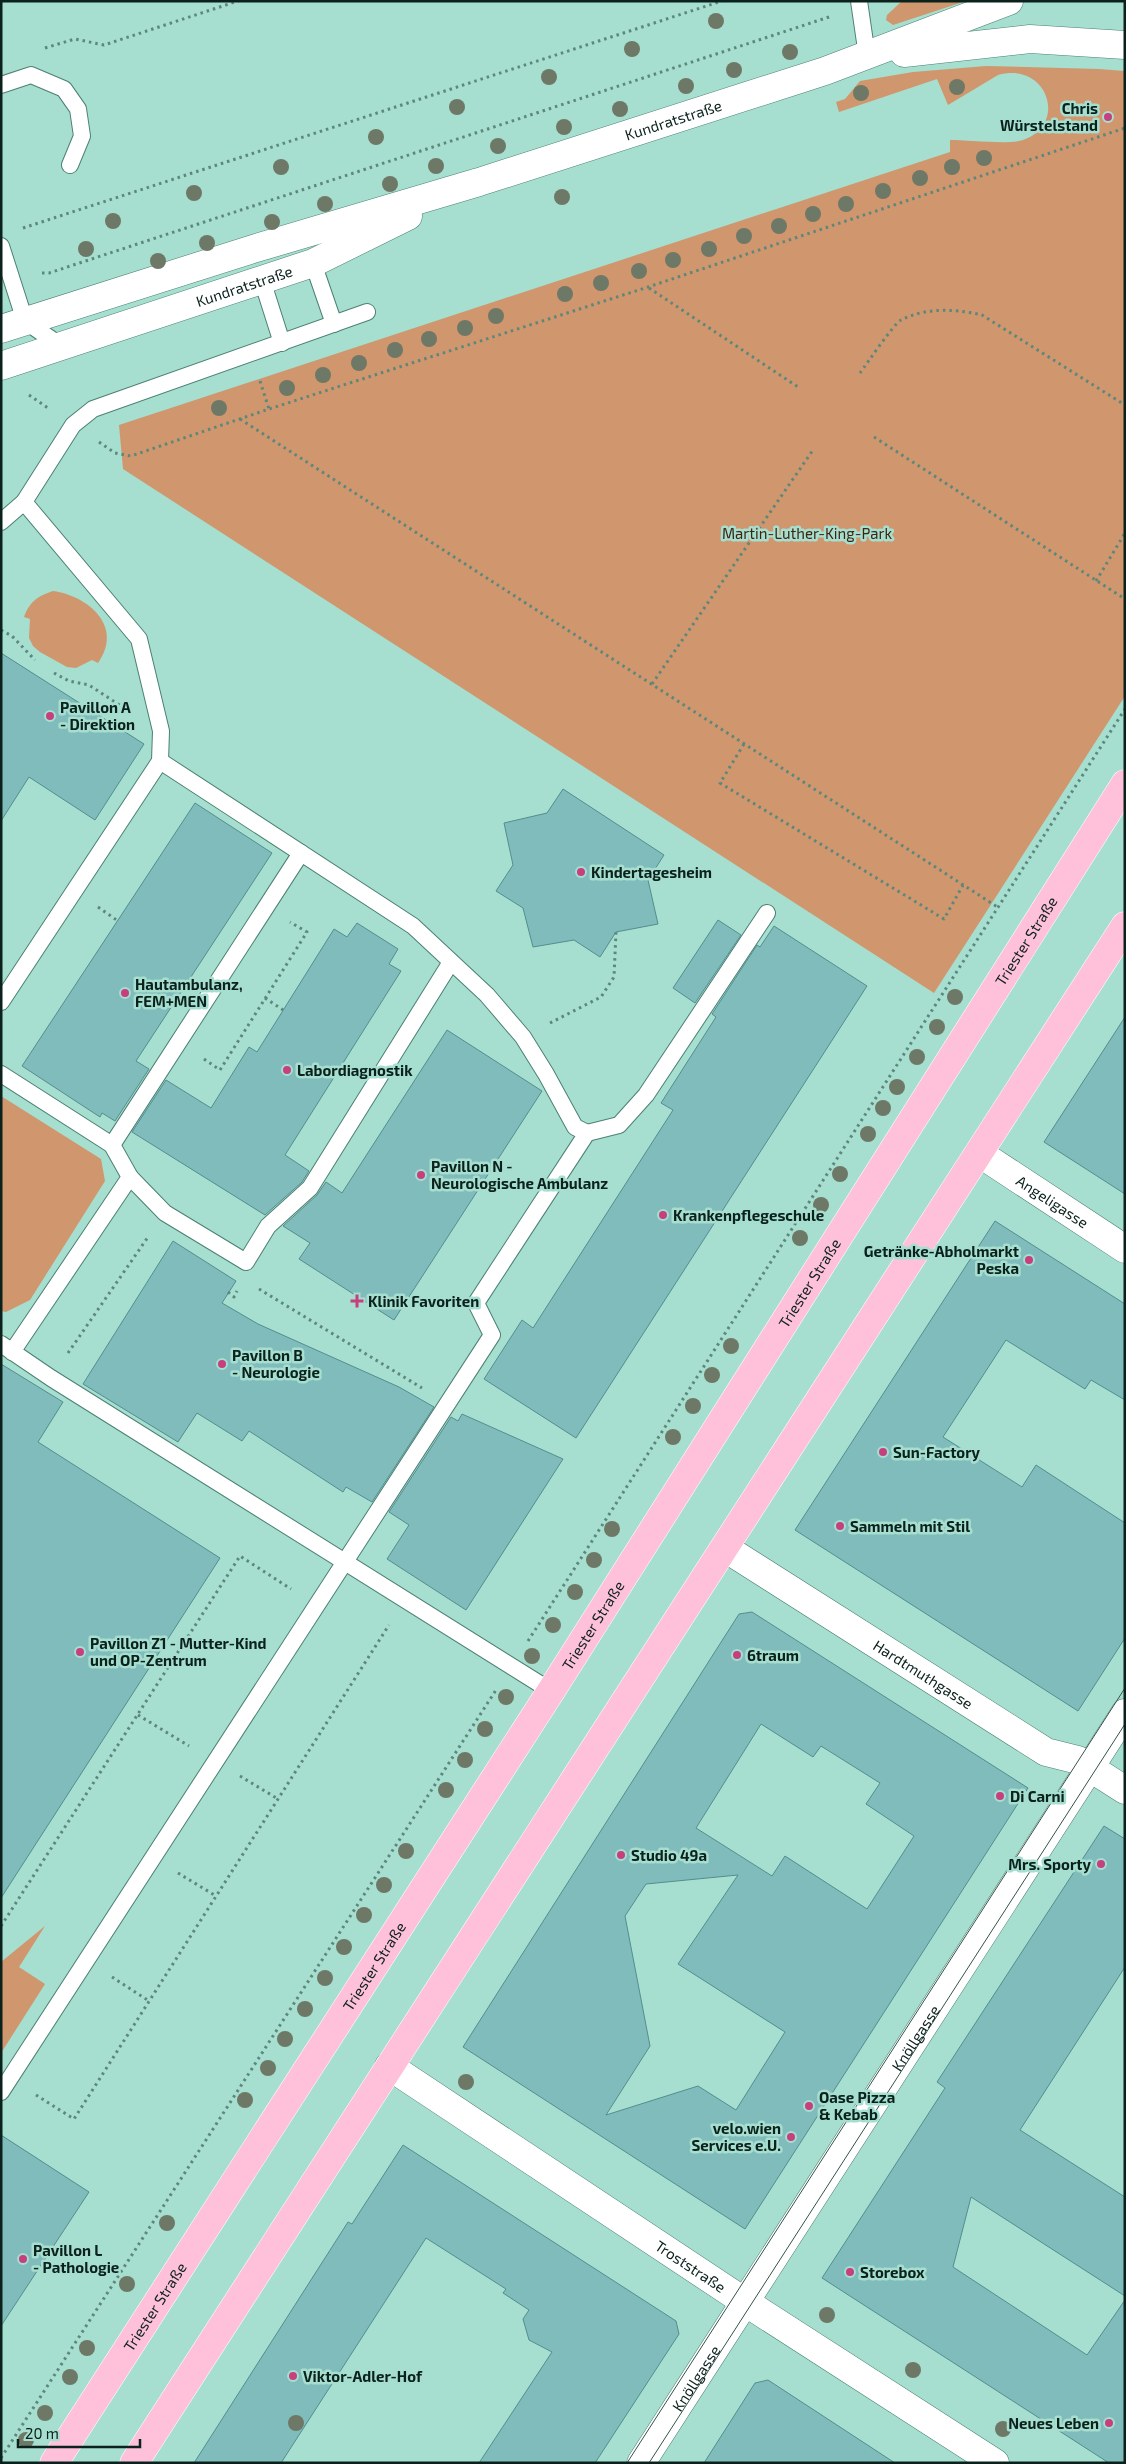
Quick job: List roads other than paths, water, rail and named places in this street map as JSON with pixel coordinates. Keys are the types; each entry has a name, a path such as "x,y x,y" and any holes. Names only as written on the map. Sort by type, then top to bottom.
{"main road":[{"name":"Triester Straße","path":"54,2463 551,1691 1125,784"},
{"path":"134,2463 389,2066 726,1548 1125,926"}],"street":[{"name":"Kundratstraße","path":"13,325 252,249 479,182 867,56 1009,1"},
{"name":"Kundratstraße","path":"867,56 1030,39 1125,45"},
{"name":"Kundratstraße","path":"1,366 313,263 479,182"},
{"name":"Angeligasse","path":"980,1153 1125,1249"},
{"name":"Hardtmuthgasse","path":"726,1548 1046,1752 1078,1760 1125,1790"},
{"name":"Knöllgasse","path":"640,2463 1125,1713"},
{"name":"Troststraße","path":"389,2066 745,2302 995,2463"}],"lane":[{"path":"863,3 867,56"},
{"path":"1,85 31,75 64,89 78,109 82,136 70,165"},
{"path":"1,246 10,274 13,325 61,346"},
{"path":"313,263 334,324"},
{"path":"262,280 282,343"},
{"path":"1,522 24,502 73,424 93,409 366,312"},
{"path":"1,1002 160,761 161,731 139,639 24,502"},
{"path":"160,761 413,926 487,994 522,1037 546,1074 575,1127 587,1133 619,1125 646,1095 766,913"},
{"path":"112,1144 301,853"},
{"path":"1,1074 112,1144 130,1177 165,1213 246,1262 268,1226 310,1188 451,962"},
{"path":"1,2092 492,1335 476,1303 587,1133"},
{"path":"130,1177 7,1348 50,1378 551,1691"}],"tram line":[{"path":"627,2463 1125,1688"},
{"path":"649,2463 1125,1724"}],"place":[{"name":"Chris Würstelstand","path":"1108,117"},
{"name":"Pavillon A - Direktion","path":"50,716"},
{"name":"Kindertagesheim","path":"581,872"},
{"name":"Hautambulanz, FEM+MEN","path":"125,993"},
{"name":"Labordiagnostik","path":"287,1070"},
{"name":"Pavillon N - Neurologische Ambulanz","path":"421,1175"},
{"name":"Krankenpflegeschule","path":"663,1215"},
{"name":"Getränke-Abholmarkt Peska","path":"1029,1260"},
{"name":"Klinik Favoriten","path":"357,1301"},
{"name":"Pavillon B - Neurologie","path":"222,1364"},
{"name":"Sun-Factory","path":"883,1452"},
{"name":"Sammeln mit Stil","path":"840,1526"},
{"name":"Pavillon Z1 - Mutter-Kind und OP-Zentrum","path":"80,1652"},
{"name":"6traum","path":"737,1655"},
{"name":"Di Carni","path":"1000,1796"},
{"name":"Studio 49a","path":"621,1855"},
{"name":"Mrs. Sporty","path":"1101,1864"},
{"name":"Oase Pizza & Kebab","path":"809,2106"},
{"name":"velo.wien Services e.U.","path":"791,2137"},
{"name":"Pavillon L - Pathologie","path":"23,2259"},
{"name":"Storebox","path":"850,2272"},
{"name":"Viktor-Adler-Hof","path":"293,2376"},
{"name":"Neues Leben","path":"1109,2423"}],"park label":[{"name":"Martin-Luther-King-Park","path":"807,533"}]}
